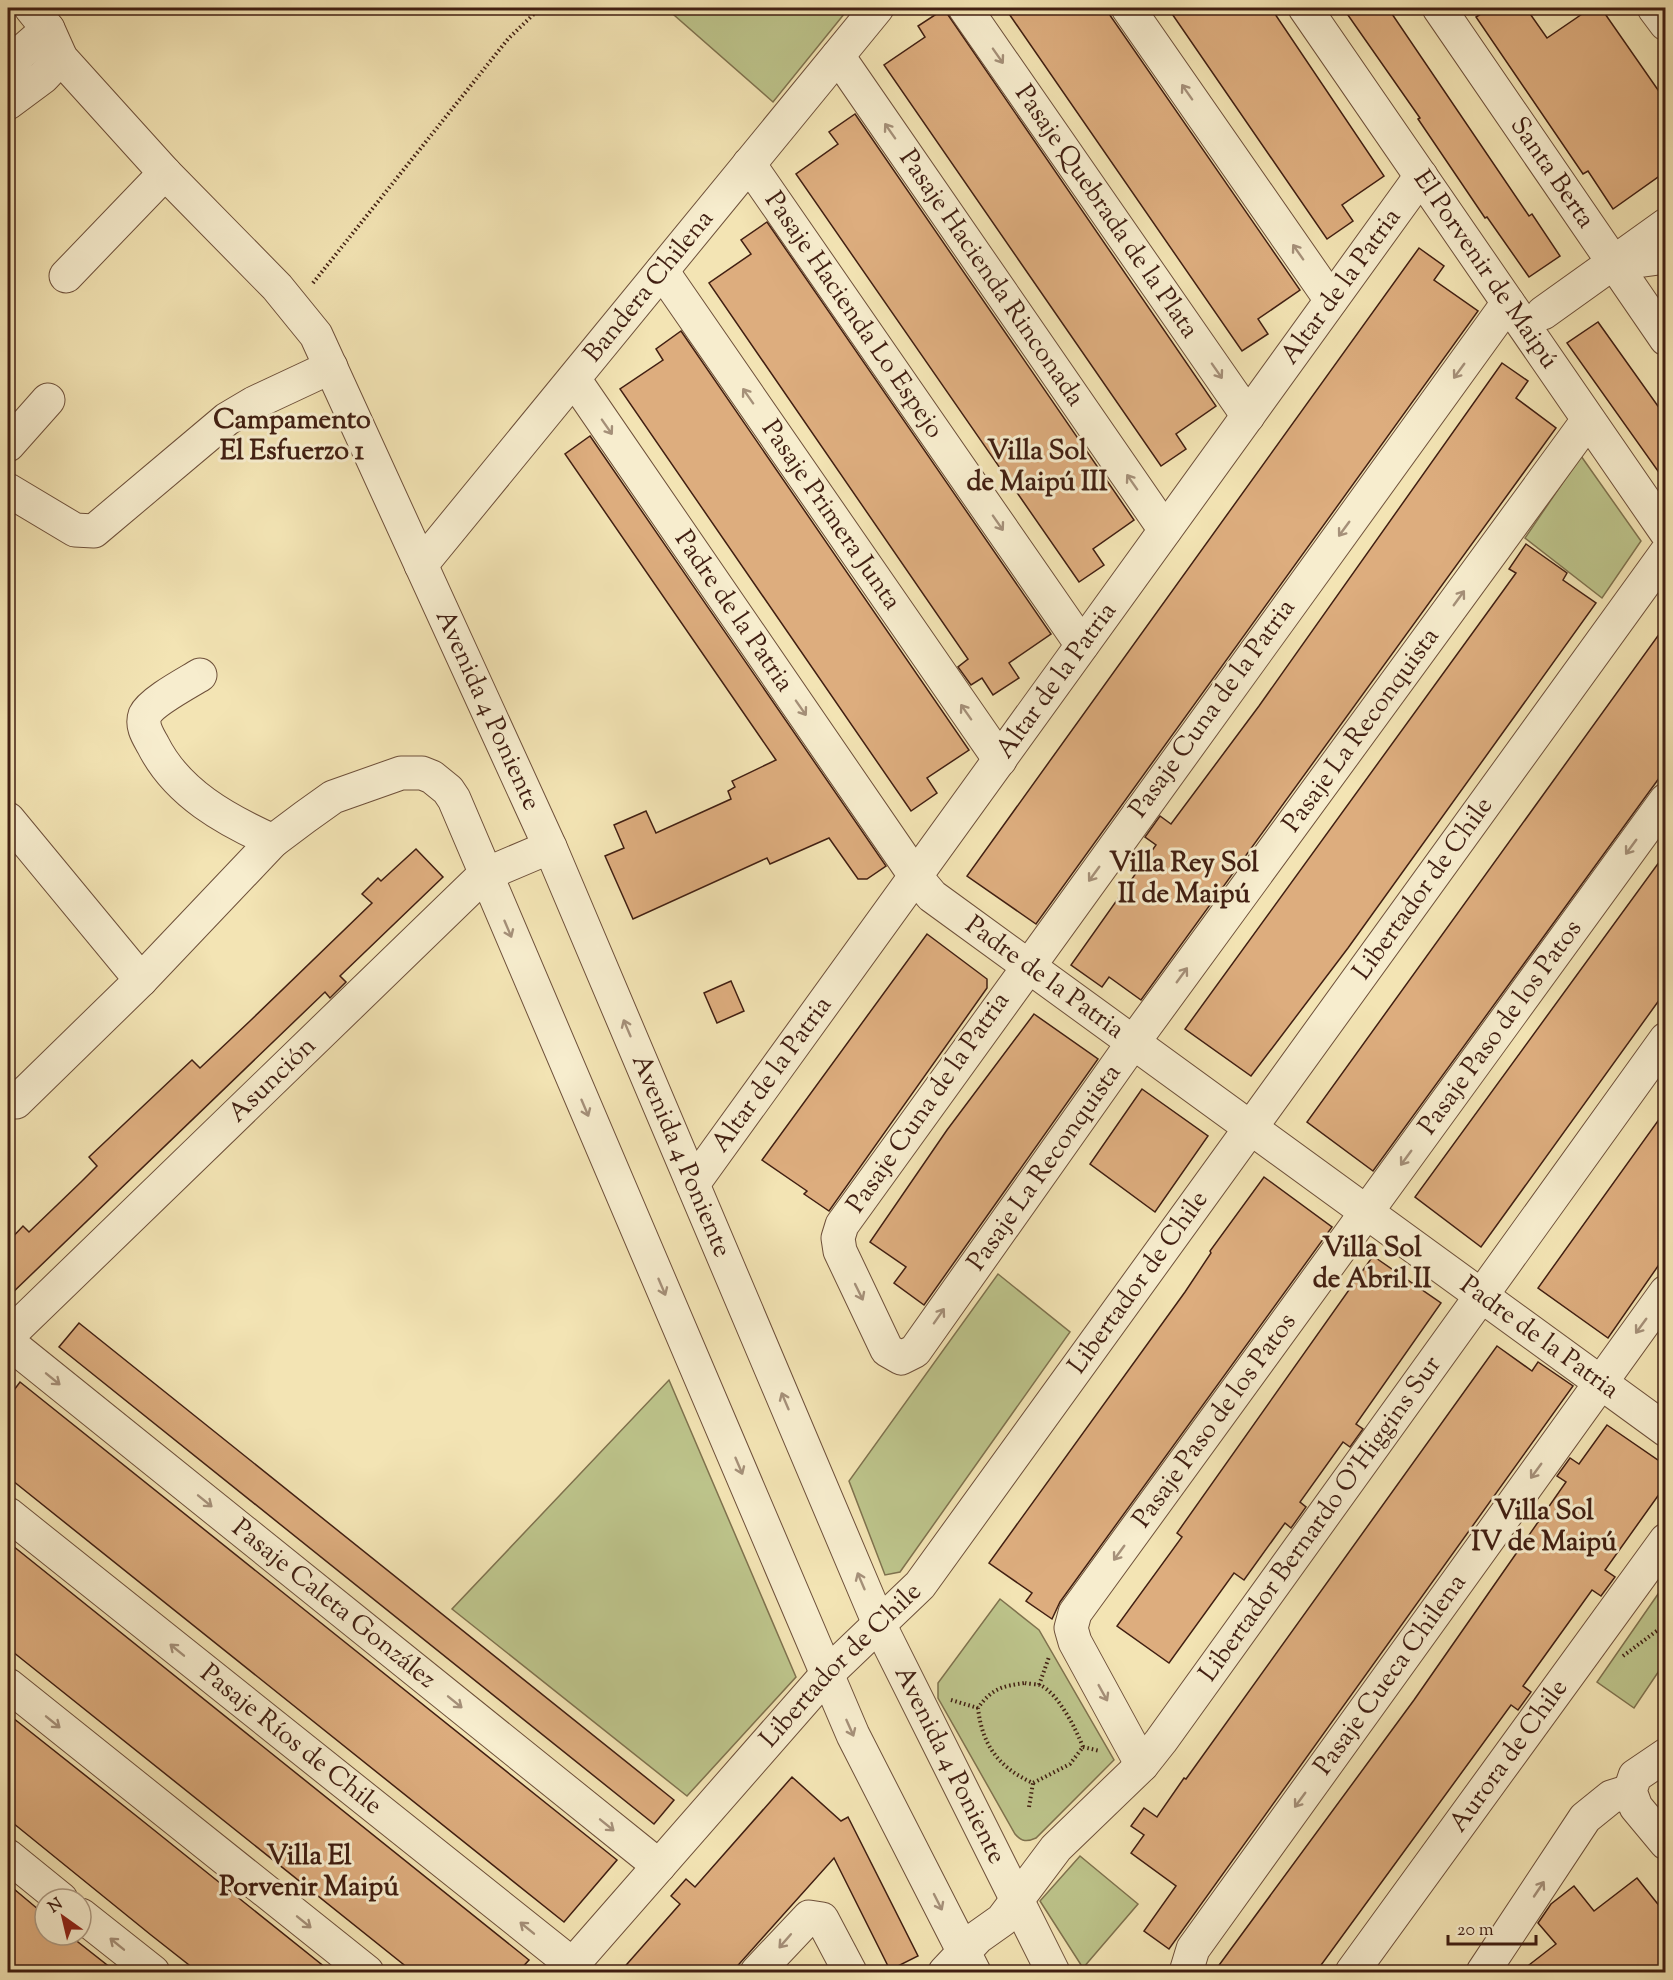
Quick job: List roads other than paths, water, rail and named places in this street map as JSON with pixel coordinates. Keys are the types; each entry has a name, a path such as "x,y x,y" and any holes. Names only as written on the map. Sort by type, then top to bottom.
{"street":[{"name":"Bandera Chilena","path":"421,565 877,8"},
{"name":"Pasaje Quebrada de la Plata","path":"965,8 1248,416"},
{"path":"1128,8 1331,300"},
{"name":"El Porvenir de Maipú","path":"1305,8 1665,532"},
{"name":"Santa Berta","path":"1438,8 1665,339"},
{"path":"1654,8 1665,24"},
{"path":"8,64 39,18"},
{"name":"Avenida 4 Poniente","path":"39,18 61,58 165,173 293,307 316,335 550,847 880,1626 1053,1972"},
{"name":"Pasaje Hacienda Rinconada","path":"838,56 1165,530"},
{"path":"8,103 42,77 61,58"},
{"name":"Pasaje Hacienda Lo Espejo","path":"749,164 1082,645"},
{"path":"66,276 165,173"},
{"name":"Altar de la Patria","path":"693,1184 1421,176"},
{"path":"1543,313 1665,225"},
{"path":"1614,264 1665,257"},
{"name":"Pasaje Primera Junta","path":"662,271 1000,760"},
{"name":"Pasaje Cuna de la Patria","path":"901,1358 887,1350 840,1251 839,1231 1026,966 1508,303"},
{"path":"8,490 75,530 94,531 227,418 331,367"},
{"name":"Padre de la Patria","path":"574,379 916,877 942,905 1665,1430"},
{"path":"8,446 48,400"},
{"name":"Pasaje La Reconquista","path":"901,1358 915,1351 1132,1044 1588,420"},
{"name":"Libertador de Chile","path":"569,1969 827,1674 880,1626 920,1585 1665,553"},
{"path":"200,675 149,709 144,722 146,732 159,757 185,787 216,812 273,841"},
{"path":"16,1102 141,980 273,841 333,797 401,772 422,773 432,777 448,790 454,799 484,875 853,1735 961,1965"},
{"name":"Pasaje Paso de los Patos","path":"1142,1765 1075,1642 1072,1621 1665,800"},
{"path":"14,840 141,980"},
{"name":"Asunción","path":"8,1336 484,875 550,847"},
{"name":"Libertador Bernardo O'Higgins Sur","path":"961,1965 1017,1902 1056,1848 1142,1765 1665,1039"},
{"name":"Pasaje Cueca Chilena","path":"1186,1972 1192,1949 1665,1292"},
{"name":"Pasaje Caleta González","path":"8,1342 659,1866"},
{"name":"Pasaje Ríos de Chile","path":"8,1514 569,1969"},
{"name":"Aurora de Chile","path":"1352,1972 1665,1540"},
{"path":"8,1685 367,1972"},
{"path":"1665,1755 1635,1776 1630,1791 1636,1807 1665,1843"},
{"path":"1483,1972 1585,1818 1611,1797 1630,1791"},
{"path":"8,1856 46,1887"},
{"path":"757,1972 803,1920 816,1917 826,1925 850,1972"},
{"path":"93,1924 153,1972"}],"district":[{"name":"Campamento El Esfuerzo 1","path":"292,436"},
{"name":"Villa Sol de Maipú III","path":"1037,468"},
{"name":"Villa Rey Sol II de Maipú","path":"1184,880"},
{"name":"Villa Sol de Abril II","path":"1372,1264"},
{"name":"Villa Sol IV de Maipú","path":"1544,1528"},
{"name":"Villa El Porvenir Maipú","path":"309,1872"}]}
